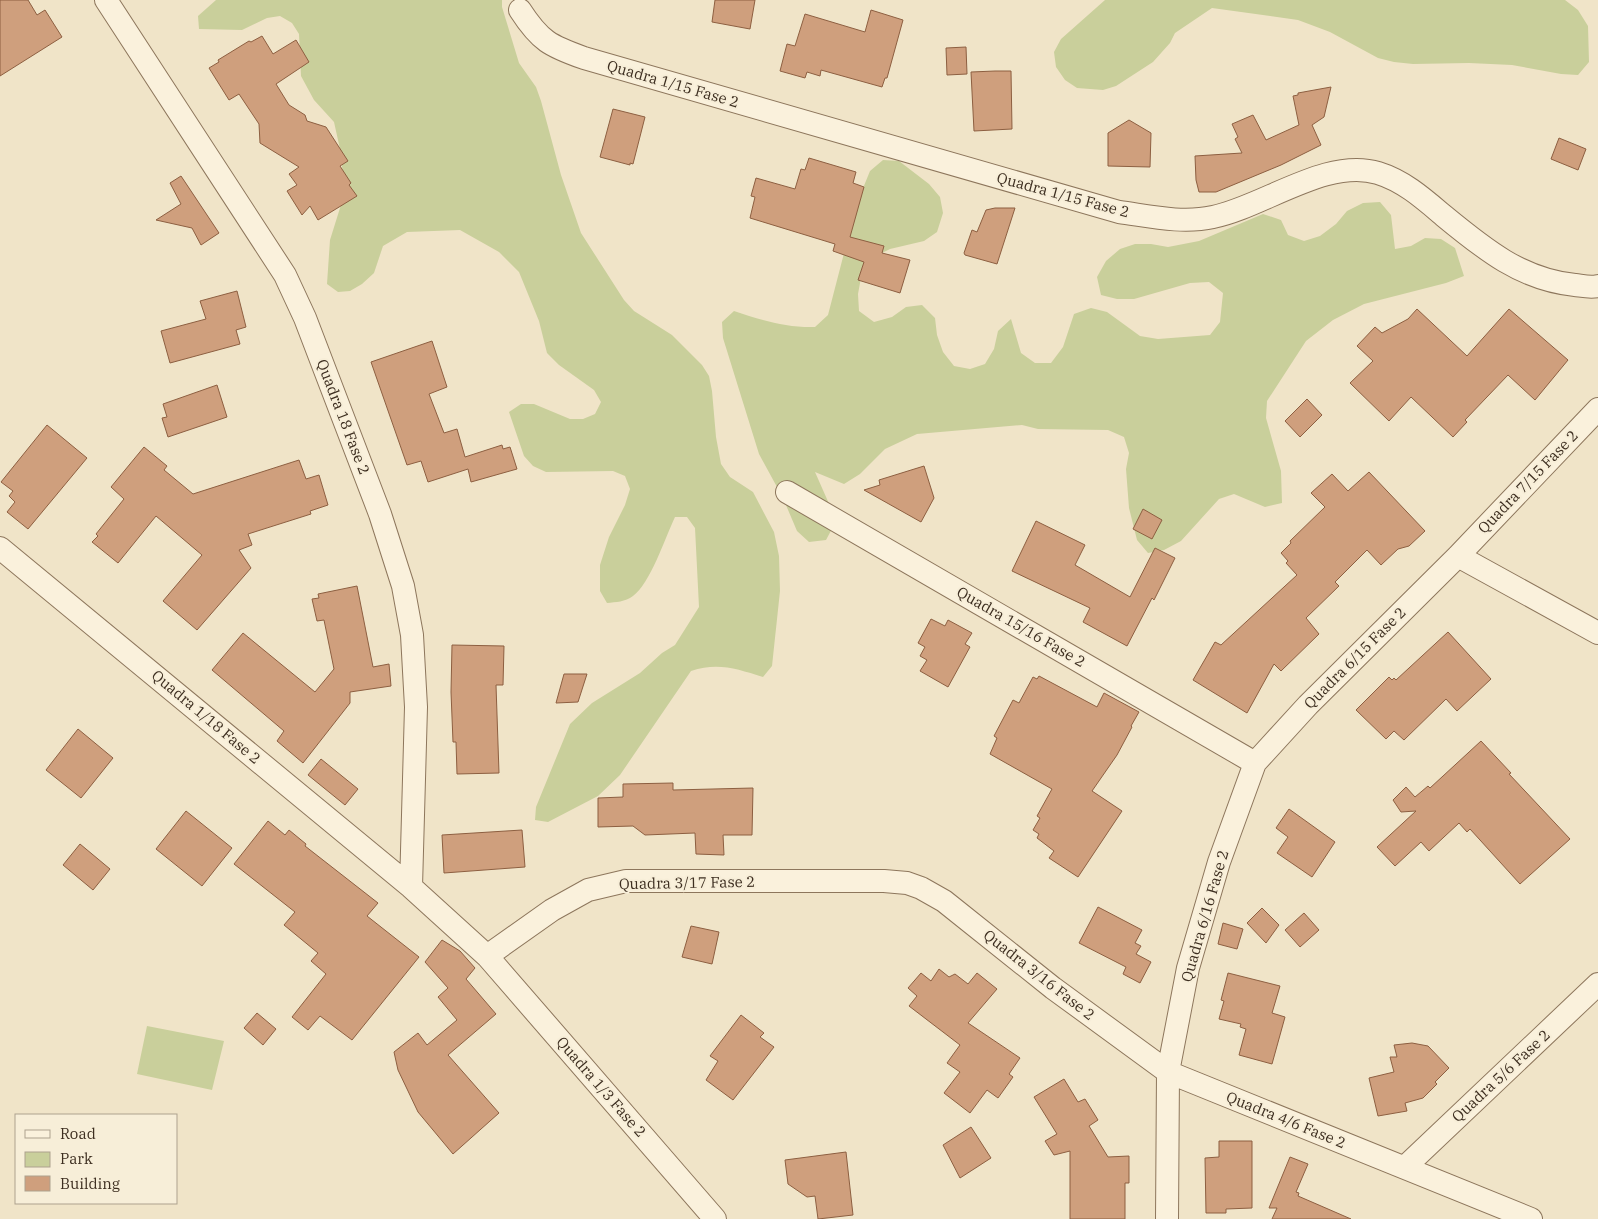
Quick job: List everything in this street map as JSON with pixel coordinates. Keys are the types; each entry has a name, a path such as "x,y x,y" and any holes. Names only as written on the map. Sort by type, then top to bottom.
{"street":[{"name":"Quadra 18 Fase 2","path":"106,0 285,275 305,318 380,514 403,586 412,636 416,707 411,887"},
{"name":"Quadra 1/15 Fase 2","path":"520,10 539,36 549,44 584,58 1119,212 1194,220 1212,218 1236,211 1325,174 1364,170 1377,173 1396,180 1418,194 1486,250 1522,271 1556,284 1598,286"},
{"name":"Quadra 7/15 Fase 2","path":"1458,556 1598,409"},
{"name":"Quadra 15/16 Fase 2","path":"787,492 1255,763"},
{"name":"Quadra 1/18 Fase 2","path":"0,548 411,887 487,956"},
{"path":"1458,556 1598,633"},
{"name":"Quadra 6/15 Fase 2","path":"1255,763 1308,705 1458,556"},
{"name":"Quadra 6/16 Fase 2","path":"1167,1219 1168,1072 1188,968 1219,862 1255,763"},
{"name":"Quadra 3/17 Fase 2","path":"487,956 552,910 588,890 626,881 884,881 907,883"},
{"name":"Quadra 3/16 Fase 2","path":"907,883 921,888 944,901 1053,988 1168,1072"},
{"name":"Quadra 1/3 Fase 2","path":"487,956 715,1219"},
{"name":"Quadra 5/6 Fase 2","path":"1405,1167 1598,984"},
{"name":"Quadra 4/6 Fase 2","path":"1168,1072 1531,1219"}],"green space":[{"path":"216,0 502,0 502,7 519,63 536,87 541,101 561,175 581,233 624,300 634,311 672,335 702,365 709,376 712,391 716,437 721,464 730,477 753,492 774,532 779,556 780,591 772,666 763,677 736,669 719,667 701,668 691,671 620,775 598,796 548,822 535,820 536,807 570,724 592,703 640,673 662,653 675,645 699,607 695,528 687,517 675,517 657,560 639,590 627,599 607,603 600,591 600,565 609,537 625,505 630,489 625,476 613,471 546,472 533,466 524,456 509,412 521,404 534,404 570,419 583,419 595,414 601,402 594,390 559,365 547,353 539,321 519,272 499,252 460,230 407,232 383,246 374,273 362,284 350,291 338,292 327,284 330,240 345,192 340,149 334,122 314,100 301,76 299,34 292,23 280,16 267,18 242,30 199,29 198,16"},
{"path":"1105,0 1565,0 1578,10 1588,26 1589,62 1578,75 1561,74 1512,65 1469,63 1413,64 1394,62 1378,58 1330,32 1298,20 1212,8 1175,33 1170,43 1153,62 1116,86 1103,90 1077,88 1065,80 1056,67 1054,52 1061,39"},
{"path":"883,160 899,161 929,184 940,197 943,213 937,232 924,241 890,249 872,258 862,272 858,294 859,311 874,322 892,317 906,307 922,305 935,318 937,335 943,352 954,366 970,369 985,364 994,349 998,331 1011,319 1021,353 1035,363 1051,363 1063,347 1074,314 1091,308 1107,312 1140,336 1158,339 1210,335 1220,322 1223,293 1209,282 1190,283 1134,299 1117,299 1101,295 1097,277 1106,261 1120,249 1135,244 1168,247 1199,241 1263,214 1281,220 1288,235 1304,241 1320,236 1336,224 1347,211 1363,203 1380,202 1391,215 1395,249 1411,246 1425,238 1441,239 1455,248 1464,276 1446,283 1364,304 1333,320 1306,341 1267,401 1266,418 1281,471 1282,503 1265,507 1234,494 1219,499 1181,541 1164,550 1148,553 1137,540 1129,508 1126,469 1129,453 1124,437 1108,430 1038,429 1022,425 917,434 885,449 860,474 844,484 815,472 830,506 834,525 826,540 809,542 797,531 783,498 759,454 723,338 722,322 734,311 784,325 815,327 828,315 857,203 870,171"},
{"path":"147,1026 224,1041 212,1090 137,1074"}],"building":[{"path":"0,0 28,0 37,15 45,10 62,37 0,76"},
{"path":"715,0 755,0 750,29 712,22"},
{"path":"871,10 903,20 887,78 885,78 882,87 821,70 820,76 807,72 805,78 780,71 787,44 795,46 805,14 865,32"},
{"path":"262,36 273,54 296,40 309,62 276,84 289,105 305,115 307,121 326,127 348,161 340,166 351,183 349,185 357,196 318,220 310,206 302,215 287,191 297,185 289,174 299,167 260,143 259,124 239,94 229,100 209,68 219,62 218,60 249,41 251,42"},
{"path":"966,47 967,74 947,75 946,48"},
{"path":"1011,71 1012,129 974,131 971,72"},
{"path":"1331,87 1324,117 1312,125 1321,145 1281,165 1216,192 1199,192 1196,180 1195,156 1242,153 1235,139 1238,137 1232,124 1253,115 1266,140 1299,125 1293,96 1298,95 1298,93"},
{"path":"613,109 645,117 633,164 630,163 630,165 600,157"},
{"path":"1129,120 1151,133 1150,167 1108,166 1108,133"},
{"path":"1559,138 1586,149 1578,170 1551,159"},
{"path":"809,158 856,172 853,183 864,187 850,237 884,246 882,253 910,260 900,293 858,280 864,262 833,251 835,244 750,218 755,197 751,196 756,178 795,189 801,169 805,170"},
{"path":"181,176 219,233 201,245 192,228 156,220 181,204 170,183"},
{"path":"1015,208 997,264 965,255 964,253 972,230 977,232 986,210"},
{"path":"237,291 246,327 236,330 240,344 170,363 161,331 206,319 200,301"},
{"path":"1417,309 1467,356 1509,309 1568,360 1535,400 1508,375 1465,420 1467,422 1453,437 1411,397 1389,421 1350,383 1373,361 1357,346 1375,327 1382,333 1408,319"},
{"path":"432,341 447,387 429,394 444,433 457,429 465,457 502,445 503,449 510,447 517,469 471,482 468,469 428,482 421,461 407,465 371,362"},
{"path":"217,385 227,417 168,437 162,418 167,417 163,404"},
{"path":"1307,399 1322,415 1300,437 1285,421"},
{"path":"47,425 87,458 28,529 7,512 15,502 9,496 13,491 1,482"},
{"path":"144,447 167,466 164,470 193,494 299,460 306,479 319,475 328,505 310,511 311,514 248,534 252,545 239,550 251,568 197,630 163,601 202,555 156,516 118,563 92,542 98,536 96,534 124,499 111,487"},
{"path":"924,466 934,498 921,522 864,490 880,485 879,480"},
{"path":"1369,472 1425,531 1409,546 1398,549 1381,565 1367,550 1335,582 1339,586 1306,618 1319,634 1281,671 1274,664 1247,713 1193,680 1215,642 1221,645 1297,575 1286,563 1288,561 1281,553 1291,543 1290,541 1325,507 1311,493 1332,474 1348,491"},
{"path":"1143,509 1162,520 1152,539 1133,529"},
{"path":"1036,521 1085,545 1075,565 1130,597 1155,548 1175,558 1154,600 1152,598 1127,646 1083,622 1090,608 1012,571"},
{"path":"357,586 373,667 389,664 391,686 350,692 350,703 303,763 277,741 284,731 212,670 243,633 315,692 334,669 324,620 317,621 312,599 319,598 318,594"},
{"path":"931,619 945,626 948,620 972,633 965,644 970,647 948,687 920,671 927,660 920,656 925,647 918,643"},
{"path":"1448,632 1491,679 1457,711 1446,699 1404,740 1394,731 1386,739 1356,710 1389,677 1392,680 1394,678 1396,680"},
{"path":"452,645 504,646 503,685 496,685 499,773 457,774 456,742 453,742 451,692"},
{"path":"564,674 587,674 578,702 556,703"},
{"path":"1039,676 1097,707 1104,693 1139,712 1117,755 1092,791 1122,811 1078,877 1049,858 1054,851 1037,838 1039,834 1033,830 1040,818 1037,816 1052,789 990,754 997,738 994,736 1013,700 1019,703 1033,677 1037,679"},
{"path":"78,729 113,758 81,798 46,770"},
{"path":"1481,741 1570,839 1520,884 1470,829 1467,832 1459,823 1429,851 1421,842 1395,866 1377,847 1416,811 1401,812 1393,800 1406,787 1415,797 1428,786 1430,788"},
{"path":"321,759 358,789 345,805 308,775"},
{"path":"673,783 673,790 753,788 752,835 723,835 724,855 696,854 695,833 645,835 633,826 598,827 598,798 623,797 623,784"},
{"path":"1289,809 1335,842 1312,877 1277,853 1288,837 1276,828"},
{"path":"186,811 232,848 202,886 156,849"},
{"path":"268,821 285,835 289,830 306,844 305,846 378,903 367,916 419,957 352,1040 320,1016 308,1030 292,1017 326,974 311,961 318,953 284,925 295,912 234,864"},
{"path":"522,830 525,867 444,873 442,835"},
{"path":"80,844 110,869 93,890 63,865"},
{"path":"1098,907 1142,930 1135,943 1141,946 1136,954 1151,962 1140,983 1123,974 1126,967 1079,943"},
{"path":"1262,908 1279,925 1266,943 1247,923"},
{"path":"1304,913 1319,930 1300,947 1285,930"},
{"path":"1223,923 1243,929 1237,949 1218,944"},
{"path":"691,926 719,932 712,964 682,957"},
{"path":"442,940 460,951 475,968 466,979 496,1014 448,1055 499,1113 453,1154 418,1112 398,1070 394,1052 418,1033 427,1045 457,1020 438,997 448,988 425,962"},
{"path":"939,969 949,977 955,974 968,984 977,973 997,989 968,1023 1020,1058 1009,1074 1013,1077 998,1098 987,1090 970,1113 944,1093 960,1072 947,1063 960,1045 909,1006 917,996 908,988 921,973 931,981"},
{"path":"1228,973 1280,986 1272,1013 1285,1017 1272,1064 1239,1055 1246,1029 1240,1027 1241,1024 1219,1019 1224,1001 1221,1000"},
{"path":"257,1013 276,1029 263,1045 244,1028"},
{"path":"741,1015 764,1033 760,1037 774,1047 733,1100 706,1080 718,1061 710,1056"},
{"path":"1412,1043 1428,1046 1449,1068 1423,1098 1405,1103 1407,1111 1378,1116 1369,1078 1394,1072 1390,1057 1397,1057 1394,1045"},
{"path":"1064,1079 1078,1102 1085,1099 1098,1120 1089,1126 1108,1157 1129,1156 1129,1183 1125,1183 1125,1219 1070,1219 1070,1151 1054,1155 1045,1141 1057,1134 1034,1097"},
{"path":"971,1127 991,1158 960,1178 943,1145"},
{"path":"1219,1141 1252,1141 1252,1208 1226,1209 1226,1213 1206,1213 1205,1158 1219,1157"},
{"path":"846,1152 853,1215 818,1219 815,1196 807,1197 788,1184 785,1160"},
{"path":"1290,1157 1308,1164 1296,1192 1299,1193 1298,1196 1351,1219 1272,1219 1277,1208 1269,1208"}]}
